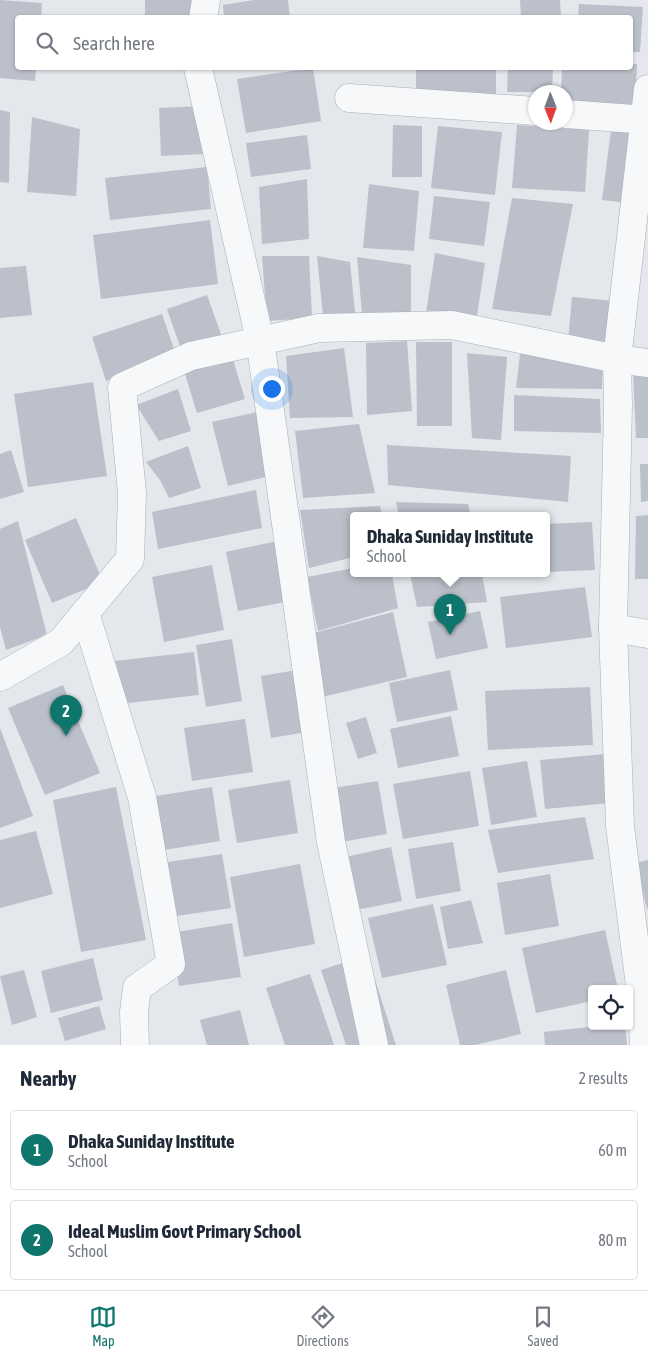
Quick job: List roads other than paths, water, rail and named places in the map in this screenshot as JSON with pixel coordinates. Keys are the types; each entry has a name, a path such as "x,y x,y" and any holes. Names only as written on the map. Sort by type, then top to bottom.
{"street":[{"path":"204,15 206,0"},
{"path":"198,70 260,340 331,842 374,1045"},
{"path":"644,1045 642,994 620,826 613,628 618,405 617,359 647,120 648,89"},
{"path":"349,98 528,110"},
{"path":"573,115 647,120"},
{"path":"0,677 61,642 130,559 132,493 122,387 191,356 319,328 452,325 617,359 648,363"},
{"path":"85,613 142,797 170,964 137,988 134,1012 135,1045"},
{"path":"613,628 648,634"}],"place":[{"name":"Dhaka Suniday Institute","path":"450,635"},
{"name":"Ideal Muslim Govt Primary School","path":"66,736"}]}
